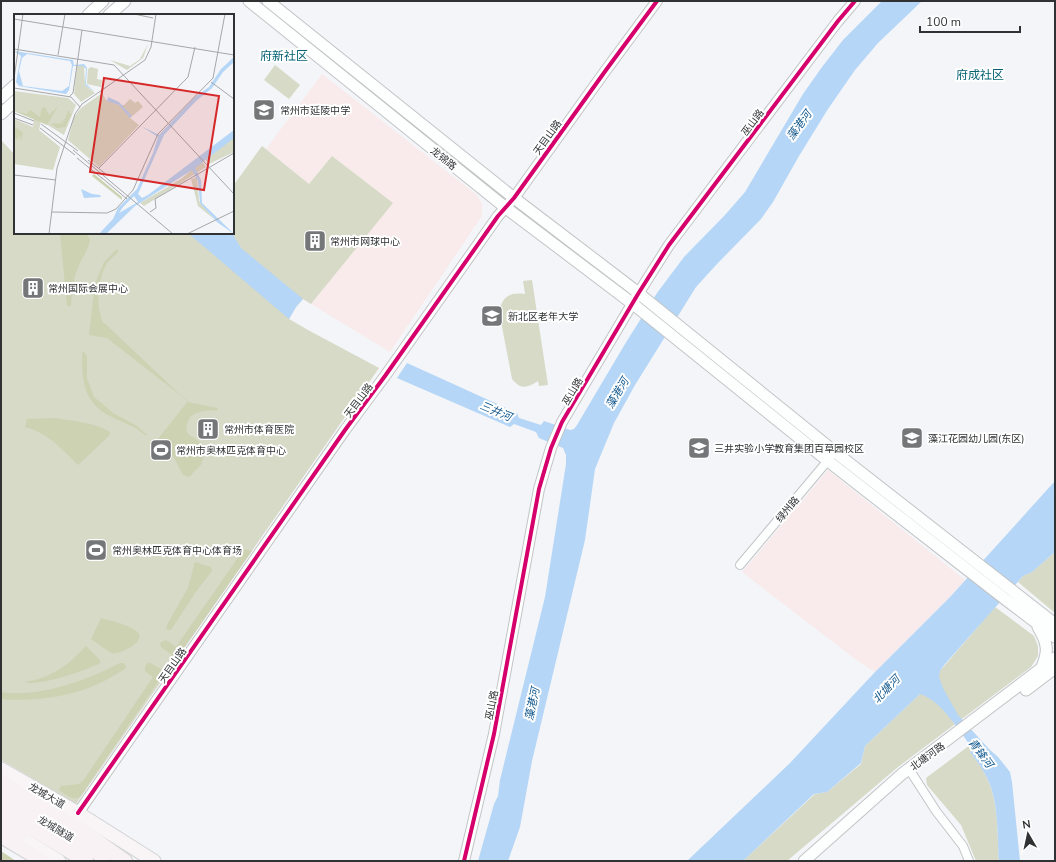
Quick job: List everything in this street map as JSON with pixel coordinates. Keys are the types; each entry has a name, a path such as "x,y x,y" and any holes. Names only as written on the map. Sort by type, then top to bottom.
{"highway":[{"path":"1,782 80,829 125,861"},
{"name":"龙城隧道","path":"1,795 112,861"},
{"name":"龙城隧道","path":"1,810 86,861"},
{"path":"1,823 41,842 72,861"},
{"path":"1,836 43,861"}],"main road":[{"path":"89,14 103,1"},
{"path":"110,14 125,1"},
{"name":"龙锦路","path":"249,1 506,208 637,308 674,330"},
{"name":"龙锦路","path":"268,1 514,198 643,297 674,330"},
{"path":"1,98 14,86"},
{"path":"1,114 14,102"},
{"path":"674,330 831,457 975,568 1012,590 1055,624"},
{"path":"975,568 1005,599 1055,637"},
{"path":"1035,621 1044,636 1047,649 1045,659 1040,669"},
{"name":"北塘河路","path":"804,861 911,772 975,724 1055,658"},
{"name":"北塘河路","path":"975,724 1055,668"},
{"name":"龙城大道","path":"1,769 78,813 154,861"},
{"name":"北塘河路","path":"813,861 911,772"},
{"path":"1,823 59,861"}],"street":[{"name":"天目山路","path":"78,813 344,430 385,376 498,216 514,198 657,1"},
{"name":"巫山路","path":"464,861 494,734 539,489 551,448 562,422 637,308 670,245 838,20 855,1"},
{"name":"绿州路","path":"740,565 831,457"},
{"path":"911,772 936,811 962,846 968,861"}],"shaded area":[{"path":"322,74 477,195 482,204 482,216 390,352 311,304 392,203 332,156 309,184 266,149"},
{"path":"828,470 965,580 875,672 855,659 742,572"}],"green space":[{"path":"275,65 300,85 289,99 264,80"},
{"name":"常州市奥林匹克体育中心","path":"1,140 14,154 14,234 234,234 234,185 262,146 309,184 332,156 393,203 311,304 303,299 289,319 379,368 76,804 1,760"},
{"path":"60,234 87,235 90,239 89,243 75,275 71,306 67,306"},
{"path":"117,249 118,252 107,263 99,284 98,299 102,321 182,396 107,338 89,335 95,284 104,262"},
{"path":"532,280 548,385 539,386 538,381 524,387 515,383 512,379 499,311 503,302 508,296 525,294 523,281"},
{"path":"83,351 87,356 87,378 94,397 113,413 137,426 147,435 103,412 90,399 84,383"},
{"path":"188,402 217,408 218,410 196,413 192,415 187,424 188,434 206,446 201,465 189,477 183,475 174,458 158,439"},
{"path":"54,418 83,422 97,426 110,432 109,436 78,465 48,437 25,427 27,419"},
{"path":"244,549 252,551 179,655 173,656 161,647 160,643 166,640 176,647"},
{"path":"1055,552 1055,613 1018,582 1023,576 1032,572"},
{"path":"195,562 211,567 212,571 195,593 171,630 168,630 166,628 169,621 188,588"},
{"path":"995,607 1034,636 1038,646 1038,656 1031,667 898,767 787,861 743,861 815,794 827,792 861,764 865,746 920,694"},
{"path":"101,618 132,628 139,634 140,637 138,641 120,652 112,653 107,650 91,639"},
{"path":"86,646 100,660 100,663 85,670 51,680 31,683 24,682 42,678 58,670 73,659"},
{"path":"120,663 124,663 126,666 125,669 98,684 75,692 50,698 25,700 1,699 1,692 16,693 47,690 93,676"},
{"path":"148,663 161,669 162,676 80,797 71,798 59,790 61,786 79,784 83,781 153,677 145,671 145,666"},
{"path":"970,745 973,749 970,752 985,775 994,798 997,819 999,861 976,861 961,825 927,785 926,778"},
{"path":"1,851 16,861 1,861"}],"water":[{"path":"882,1 922,1 878,43 855,70 828,109 773,202 761,219 696,287 635,385 614,423 595,469 585,540 532,761 520,827 508,861 478,861 494,804 498,796 500,780 545,597 566,464 566,455 563,448 539,438 536,432 514,424 510,427 397,378 407,363 517,413 519,418 541,425 544,421 570,430 574,429 657,293 684,257 745,192 803,94 822,67 843,40"},
{"path":"189,234 233,234 241,248 303,299 289,319"},
{"path":"1055,481 1055,552 1032,572 1023,576 945,664 940,671 939,677 943,688 958,715 998,757 1010,772 1020,861 999,861 996,808 991,787 987,778 970,752 973,749 950,717 936,703 920,694 865,746 861,763 827,792 814,794 743,861 687,861 790,763 875,672 951,596"}],"cycle path":[{"path":"78,813 345,430 498,216 514,198 657,1"},
{"path":"464,861 494,734 539,489 551,448 562,422 669,245 838,21 855,1"}],"place":[{"name":"常州市延陵中学","path":"264,110"},
{"name":"常州市网球中心","path":"315,241"},
{"name":"常州国际会展中心","path":"33,288"},
{"name":"新北区老年大学","path":"492,316"},
{"name":"常州市体育医院","path":"208,429"},
{"name":"藻江花园幼儿园(东区)","path":"912,438"},
{"name":"三井实验小学教育集团百草园校区","path":"699,448"},
{"name":"常州市奥林匹克体育中心","path":"161,450"},
{"name":"常州奥林匹克体育中心体育场","path":"96,550"}],"district":[{"name":"府新社区","path":"284,56"},
{"name":"府成社区","path":"980,75"}],"water label":[{"name":"藻港河","path":"799,125"},
{"name":"藻港河","path":"617,393"},
{"name":"三井河","path":"496,411"},
{"name":"北塘河","path":"886,689"},
{"name":"藻港河","path":"532,704"},
{"name":"青锋河","path":"981,753"}]}
